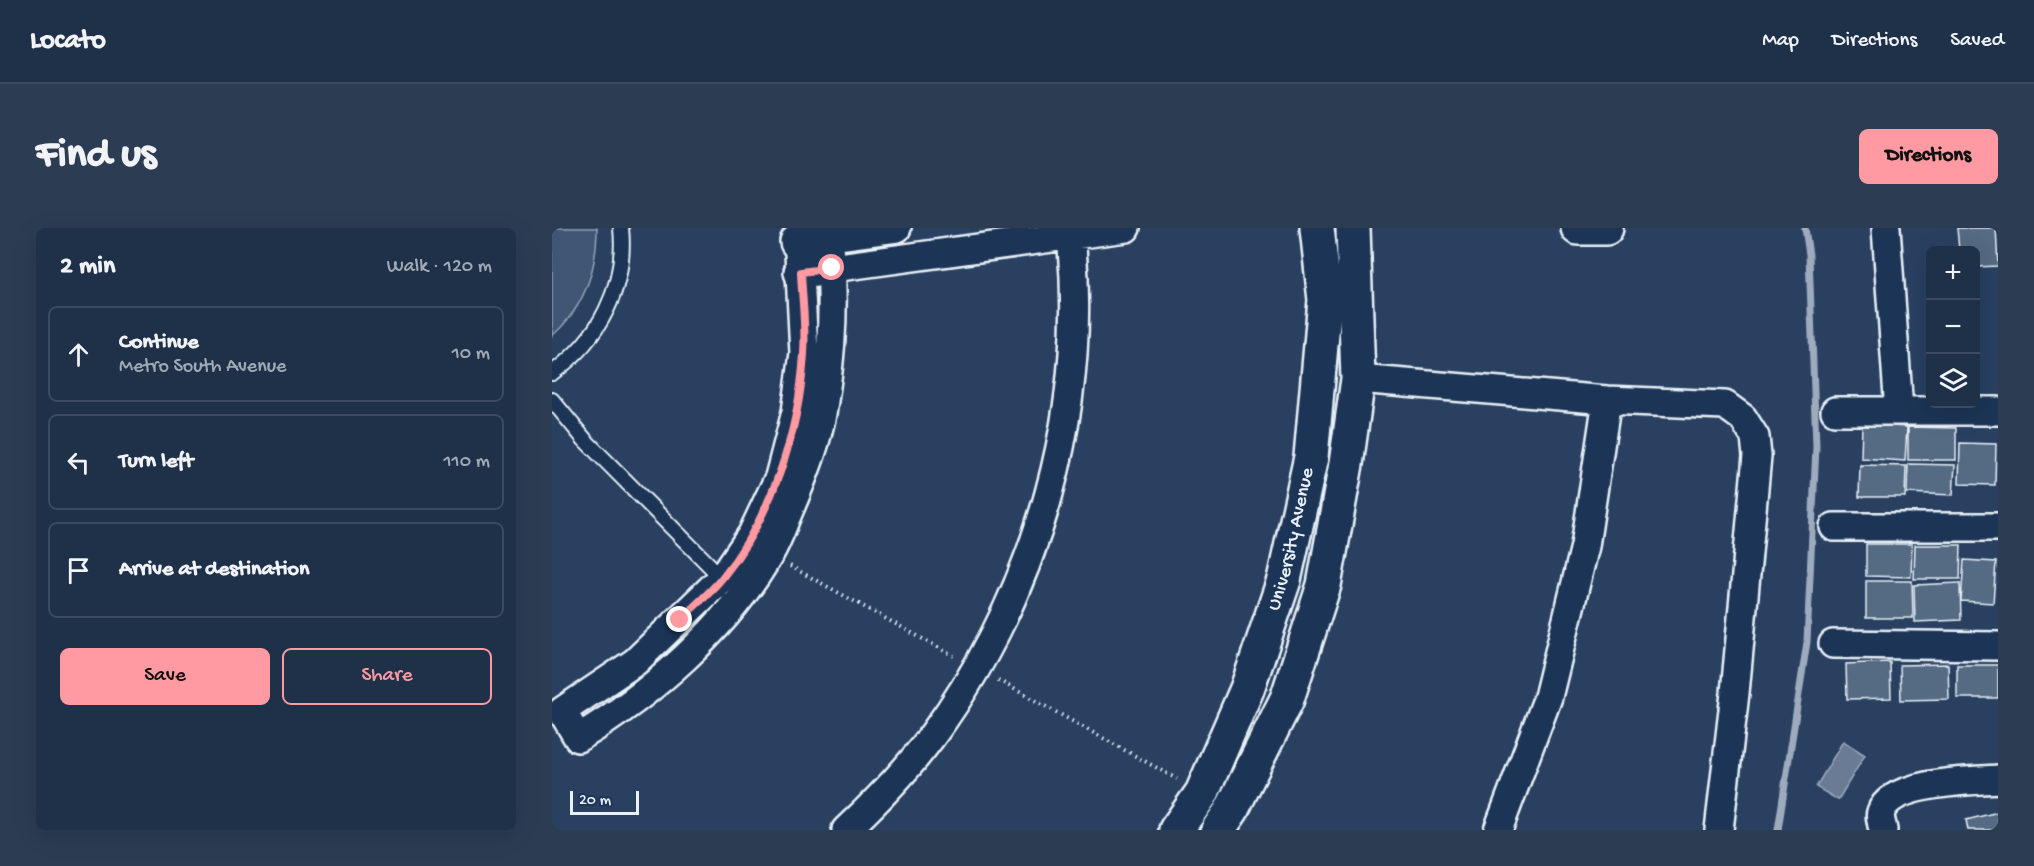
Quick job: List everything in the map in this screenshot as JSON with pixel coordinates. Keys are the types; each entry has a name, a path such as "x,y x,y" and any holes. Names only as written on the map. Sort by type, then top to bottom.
{"street":[{"path":"814,246 897,228"},
{"path":"814,246 1126,228"},
{"name":"University Avenue","path":"1176,830 1202,793 1247,689 1284,580 1312,446 1325,300 1317,228"},
{"name":"University Avenue","path":"1218,830 1231,812 1287,699 1324,585 1346,464 1358,379 1353,228"},
{"path":"1578,228 1606,228"},
{"path":"1886,228 1899,411"},
{"path":"846,830 880,798 932,736 964,688 1011,602 1034,542 1058,459 1070,385 1074,311 1070,232"},
{"path":"814,246 834,300 831,346 820,423 799,488 770,554 737,600 701,642 656,683 612,718 578,738 562,711 635,662 722,578 752,534 779,477 796,412 814,246"},
{"path":"1358,379 1607,400 1725,405 1743,418 1755,437 1757,456 1740,646 1719,830"},
{"path":"1498,830 1548,697 1585,546 1607,400"},
{"path":"1835,411 1998,411"},
{"path":"1834,527 1998,527"},
{"path":"1833,644 1998,646"},
{"path":"1883,830 1880,815 1882,809 1890,800 1902,793 1947,782 1998,779"}],"lane":[{"path":"552,373 580,350 601,321 609,305 620,271 621,228"},
{"path":"552,400 585,440 722,578"}],"shaded area":[{"path":"552,228 597,228 594,259 586,287 573,313 552,336"},
{"path":"1843,741 1865,755 1838,800 1816,787"}],"building":[{"path":"1957,228 1996,228 1998,266 1980,267 1980,246 1959,246"},
{"path":"1862,424 1907,427 1905,461 1861,458"},
{"path":"1908,427 1956,428 1956,460 1908,460"},
{"path":"1960,443 1996,444 1995,485 1959,484"},
{"path":"1908,464 1955,465 1953,495 1907,493"},
{"path":"1860,465 1906,466 1905,497 1859,497"},
{"path":"1866,544 1912,544 1911,577 1866,576"},
{"path":"1915,545 1961,545 1960,579 1914,579"},
{"path":"1964,560 1996,562 1993,603 1961,601"},
{"path":"1866,581 1912,581 1913,618 1866,618"},
{"path":"1960,583 1961,620 1915,622 1914,585"},
{"path":"1890,662 1891,698 1847,699 1846,664"},
{"path":"1948,664 1949,699 1901,700 1900,665"},
{"path":"1957,665 1998,665 1998,698 1957,698"},
{"path":"1998,812 1998,830 1968,830 1966,820"}],"waterway":[{"path":"1778,830 1807,642 1816,446 1809,255 1805,228"}],"route":[{"path":"680,620 722,578 752,534 779,477 796,412 804,353 801,272 832,268"}]}
